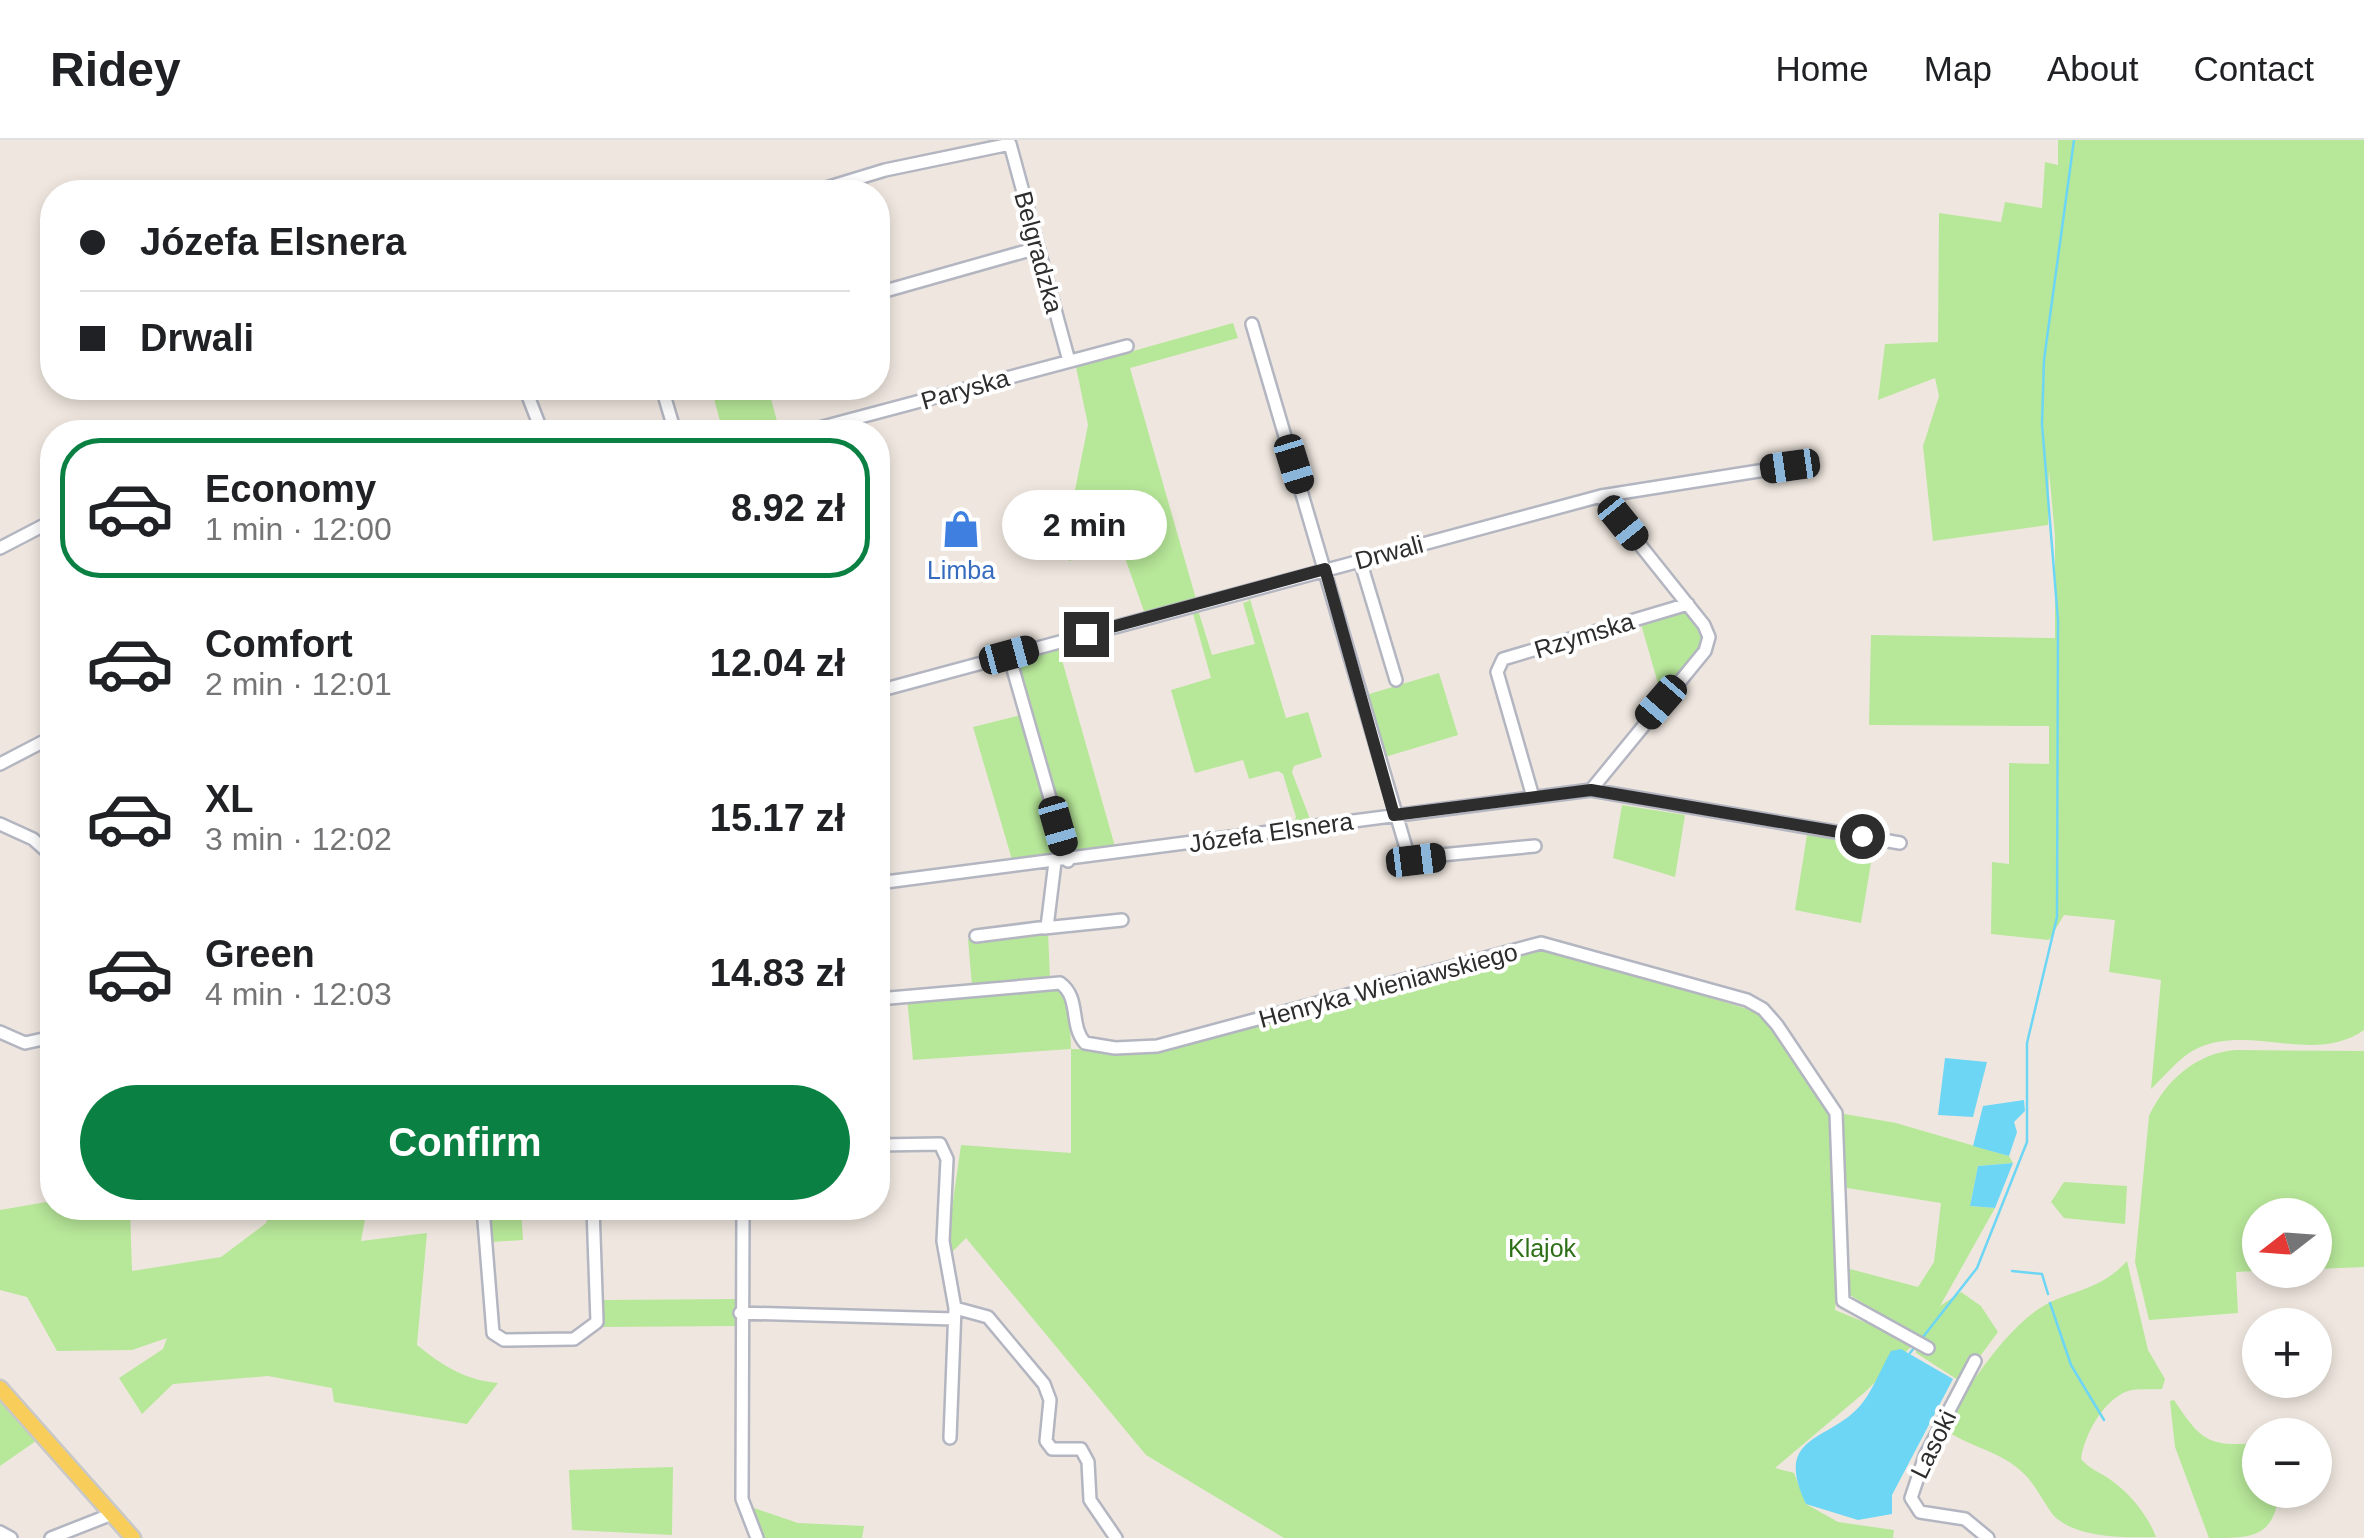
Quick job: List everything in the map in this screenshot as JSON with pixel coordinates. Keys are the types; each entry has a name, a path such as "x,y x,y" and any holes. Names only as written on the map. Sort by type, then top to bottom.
{"main road":[{"path":"0,1388 133,1538"}],"street":[{"name":"Belgradzka","path":"853,180 1010,144 1069,361"},
{"path":"890,290 1037,248"},
{"path":"1252,324 1394,815 1412,860 1535,846"},
{"name":"Paryska","path":"861,420 1127,346"},
{"name":"Drwali","path":"890,688 1601,496 1790,466"},
{"path":"1591,790 1707,647 1706,630 1688,604 1601,496"},
{"path":"0,548 40,527"},
{"path":"1360,560 1396,680"},
{"name":"Rzymska","path":"1532,798 1497,672 1503,660 1688,604"},
{"path":"1009,655 1062,862 1050,922 1044,928"},
{"path":"0,764 40,744"},
{"name":"Józefa Elsnera","path":"890,882 1591,790 1900,843"},
{"path":"0,824 40,846"},
{"path":"976,936 1122,920"},
{"name":"Henryka Wieniawskiego","path":"890,998 1060,983 1072,995 1076,1032 1084,1043 1116,1048 1157,1046 1541,943 1747,1000 1763,1009 1777,1025 1836,1114 1844,1302 1928,1348"},
{"path":"0,1032 24,1042 40,1039"},
{"path":"890,1145 940,1144 948,1171 943,1241 955,1314 950,1438"},
{"path":"483,1220 493,1333 504,1340 574,1338 597,1322 593,1220"},
{"path":"742,1220 742,1499 757,1538"},
{"path":"740,1312 988,1317 1044,1384 1050,1400 1046,1441 1052,1449 1081,1449 1088,1462 1090,1500 1116,1538"},
{"name":"Lasoki","path":"1975,1361 1925,1456 1911,1498 1920,1512 1965,1520 1988,1538"},
{"path":"51,1538 112,1514"},
{"path":"0,1532 11,1538"}],"green space":[{"path":"2058,140 2364,140 2364,1030 2325,1044 2218,1042 2185,1056 2151,1089 2161,980 2109,972 2115,920 2064,915 2049,940 1991,934 1992,862 2009,864 2009,763 2049,764 2049,726 1869,725 1871,635 2055,638 2055,536 2049,470 2048,525 1933,541 1923,446 1939,396 1935,378 1878,400 1885,344 1938,342 1939,213 2001,222 2005,202 2042,208 2045,162 2058,165"},
{"path":"1233,323 1238,338 1130,368 1196,599 1145,614 1120,544 1069,561 1063,550 1088,425 1076,367"},
{"path":"714,400 771,400 777,420 720,420"},
{"path":"1248,593 1286,718 1308,712 1322,757 1294,766 1292,772 1310,819 1294,821 1283,774 1278,771 1249,779 1243,760 1195,773 1171,690 1211,678 1192,610 1198,610 1212,655 1255,644 1243,603 1249,601"},
{"path":"1688,610 1705,636 1702,648 1659,696 1641,624"},
{"path":"1058,646 1116,850 1071,854 1014,658"},
{"path":"1439,673 1458,735 1385,757 1366,695"},
{"path":"1021,715 1062,857 1013,863 973,727"},
{"path":"1622,805 1685,815 1675,877 1613,858"},
{"path":"1807,835 1874,845 1861,923 1795,910"},
{"path":"1048,931 1050,978 972,986 968,939"},
{"name":"Klajok","path":"1545,948 1764,1014 1833,1116 1839,1265 1835,1310 1915,1343 1865,1392 1775,1468 1794,1473 1806,1504 1838,1522 1894,1530 1893,1538 1284,1538 1146,1455 966,1238 952,1252 948,1236 961,1145 1071,1153 1071,1049 1158,1051"},
{"path":"1052,987 1069,994 1071,1049 913,1060 907,998"},
{"path":"2364,1051 2364,1267 2332,1268 2332,1198 2242,1198 2242,1272 2236,1272 2238,1313 2149,1320 2135,1262 2149,1116 2173,1080 2195,1063 2221,1052"},
{"path":"1839,1113 1896,1123 2009,1156 2013,1163 1978,1166 1970,1206 1995,1208 1940,1306 1961,1292 1981,1306 1998,1332 1963,1379 1958,1380 1916,1353 1915,1335 1850,1295 1846,1268 1918,1287 1934,1262 1941,1203 1847,1188"},
{"path":"2064,1182 2127,1186 2125,1224 2064,1218 2051,1202"},
{"path":"40,1203 40,1220 130,1220 132,1271 221,1257 268,1220 365,1220 361,1241 427,1233 417,1345 455,1371 498,1383 467,1424 334,1402 332,1388 268,1376 173,1384 142,1414 119,1378 163,1349 167,1338 132,1350 57,1351 27,1297 0,1290 0,1210"},
{"path":"490,1220 522,1220 523,1240 492,1242"},
{"path":"2127,1261 2148,1350 2165,1379 2162,1389 2128,1391 2111,1402 2091,1429 2081,1459 2130,1497 2156,1537 2100,1535 2062,1523 2022,1471 1946,1430 1949,1415 2021,1323 2045,1305 2104,1280"},
{"path":"736,1299 737,1326 601,1327 604,1300"},
{"path":"0,1400 36,1441 0,1466"},
{"path":"2174,1400 2208,1439 2242,1444 2242,1508 2276,1508 2267,1526 2259,1532 2209,1538 2175,1447 2170,1401"},
{"path":"673,1467 672,1535 572,1530 569,1470"},
{"path":"754,1508 798,1523 864,1526 862,1538 761,1538"}],"water":[{"path":"1945,1058 1987,1062 1973,1117 1938,1115"},
{"path":"2024,1100 2025,1111 2014,1122 2017,1132 2009,1156 1973,1146 1983,1106"},
{"path":"2013,1163 1995,1208 1970,1206 1978,1166"},
{"path":"1901,1349 1953,1379 1892,1495 1892,1514 1858,1520 1806,1504 1797,1481 1800,1452 1859,1407 1891,1351"}],"waterway":[{"path":"1923,1337 1977,1268 2027,1142 2027,1043 2057,917 2058,620 2042,424 2044,360 2074,140"},
{"path":"2012,1271 2042,1274 2048,1294"},
{"path":"2050,1303 2071,1365 2104,1420"},
{"path":"1910,1353 1914,1348"}],"place":[{"name":"Limba","path":"961,529"}],"route":[{"path":"1086,634 1325,569 1394,815 1591,790 1862,836"}]}
